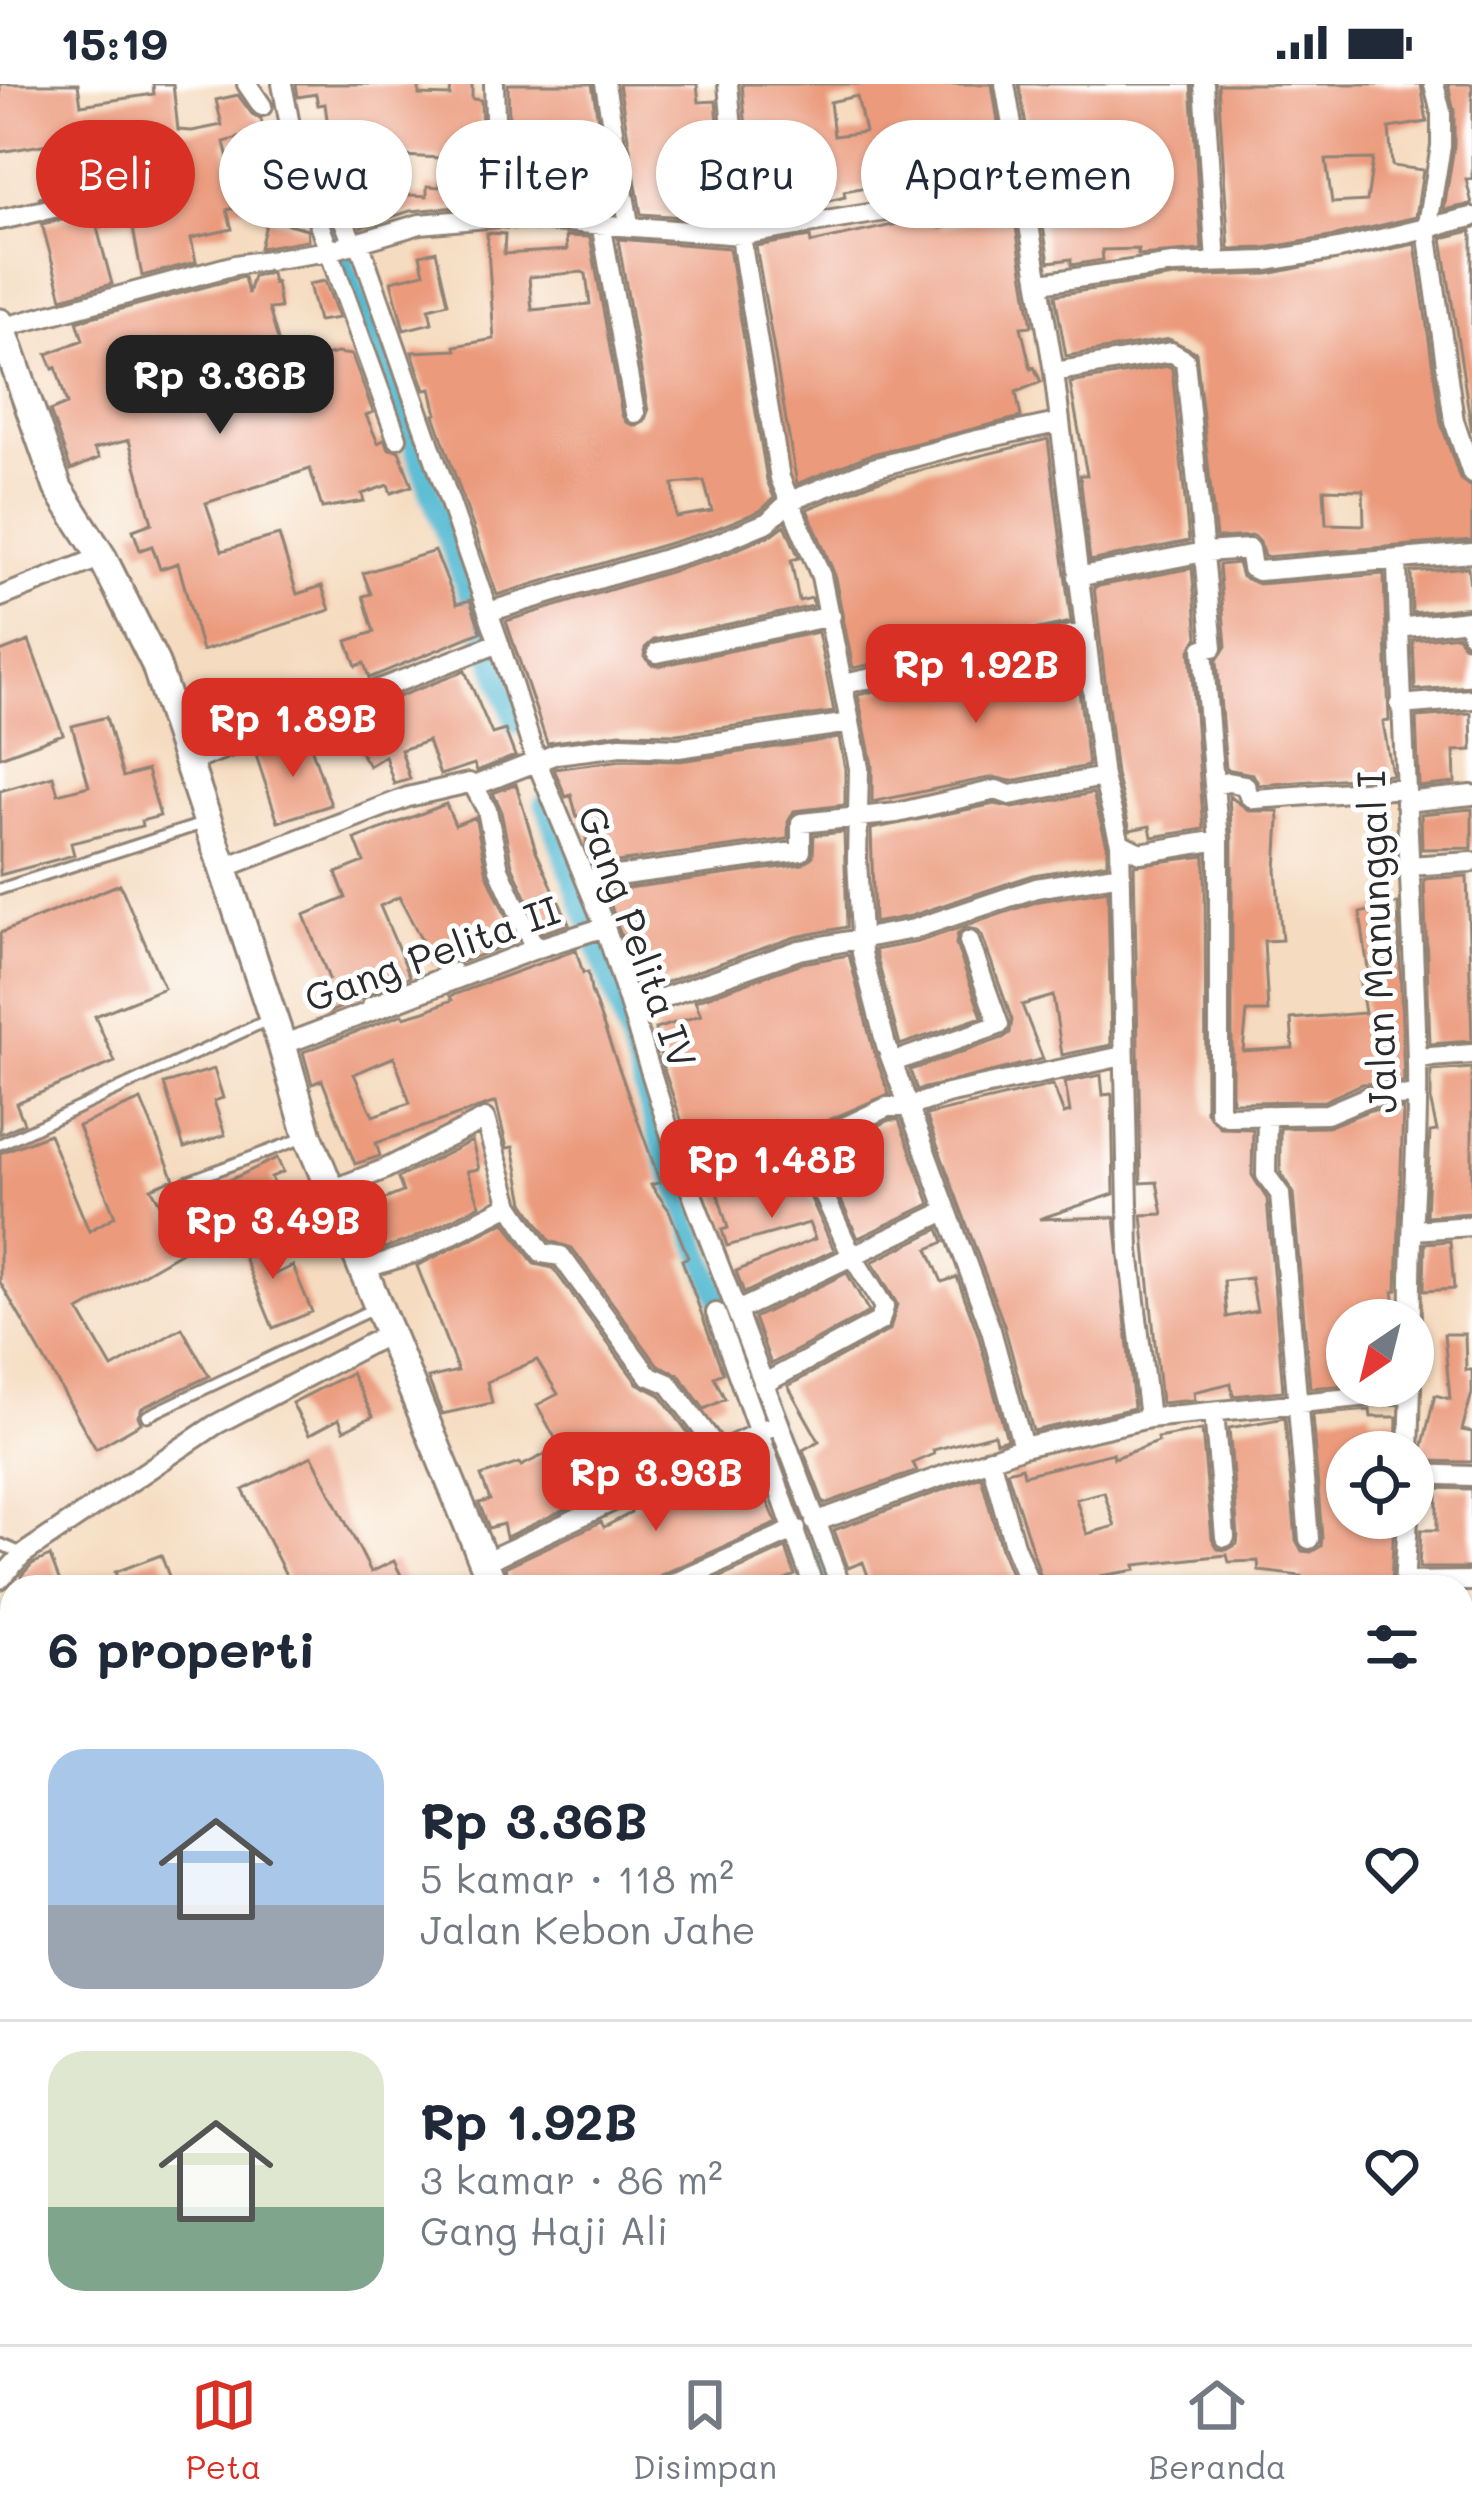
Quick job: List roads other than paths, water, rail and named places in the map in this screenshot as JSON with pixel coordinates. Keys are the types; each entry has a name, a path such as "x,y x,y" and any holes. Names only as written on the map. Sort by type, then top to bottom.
{"main road":[{"path":"1,326 58,488 102,557 154,663 308,1136 488,1575"}],"street":[{"path":"247,84 262,106"},
{"path":"282,84 298,166 307,156 318,156 397,438"},
{"path":"494,84 495,120"},
{"path":"604,84 610,120"},
{"path":"728,84 742,235 780,478 821,576 859,768 860,940 871,994 944,1212 991,1330 1023,1447"},
{"path":"1005,84 1011,120"},
{"path":"1204,84 1216,262"},
{"path":"1434,84 1441,112 1441,146 1427,230 1472,474"},
{"path":"0,220 36,212"},
{"path":"632,224 742,235 861,215"},
{"path":"1041,283 1173,264 1302,255 1472,217"},
{"path":"1,326 235,265 345,246 436,223"},
{"path":"602,228 635,413"},
{"path":"1030,228 1054,372 1103,777 1120,843 1130,1251 1149,1418"},
{"name":"Gang Pelita IV","path":"345,246 488,612 532,761 587,880 595,930 631,1009 688,1182 763,1384 769,1428 836,1575"},
{"path":"1054,372 1171,352 1183,357 1213,647 1203,649 1219,840 1216,1099 1223,1115 1327,1114 1366,1096 1417,1095"},
{"path":"488,612 715,544 768,522 790,502 873,468 1058,423"},
{"path":"1077,577 1250,549 1252,568 1258,572 1472,553"},
{"path":"0,597 102,557"},
{"name":"Jalan Manunggal I","path":"1397,561 1417,1058 1411,1299"},
{"path":"657,653 831,616"},
{"path":"1398,628 1468,620 1472,635"},
{"path":"844,684 1086,632"},
{"path":"187,763 496,644"},
{"path":"1400,705 1472,699"},
{"path":"474,786 532,761 620,746 678,748 850,723"},
{"path":"587,880 800,851 800,823 850,816 859,819 996,790 1010,794 1103,777"},
{"path":"221,869 408,796 469,783 487,810 500,869 535,949"},
{"path":"1214,785 1242,784 1255,799 1472,795"},
{"path":"1120,843 1140,854 1219,840"},
{"path":"1408,866 1472,862"},
{"path":"631,1009 799,950 936,922 1036,888 1121,874"},
{"name":"Gang Pelita II","path":"278,1034 595,930"},
{"path":"892,1062 999,1025 969,941"},
{"path":"1417,1058 1472,1054"},
{"path":"688,1182 802,1147 886,1107 908,1107 947,1094 1123,1056"},
{"path":"1267,1115 1265,1169 1280,1194 1309,1539"},
{"path":"331,1190 383,1170 485,1119 510,1205 542,1253 561,1256 648,1375 669,1384 718,1450"},
{"path":"763,1384 880,1321 884,1307 851,1253 802,1147"},
{"path":"360,1270 417,1252 510,1205"},
{"path":"737,1310 944,1212"},
{"path":"1413,1230 1472,1226"},
{"path":"716,1313 769,1428 810,1575"},
{"path":"4,1575 23,1554 215,1425 388,1334"},
{"path":"815,1522 1023,1447 1149,1418 1326,1400"},
{"path":"1214,1412 1225,1537"},
{"path":"488,1575 718,1450 769,1428"},
{"path":"990,1458 1026,1575"},
{"path":"1434,1475 1472,1476"},
{"path":"693,1575 794,1530"},
{"path":"1405,1575 1407,1539"}],"lane":[{"path":"0,889 205,823"},
{"path":"0,1144 455,968"},
{"path":"186,1182 308,1136"},
{"path":"147,1416 377,1306"},
{"path":"0,1544 23,1554"}],"waterway":[{"path":"332,228 516,723"},
{"path":"545,803 619,1008 665,1158 822,1575"}]}
